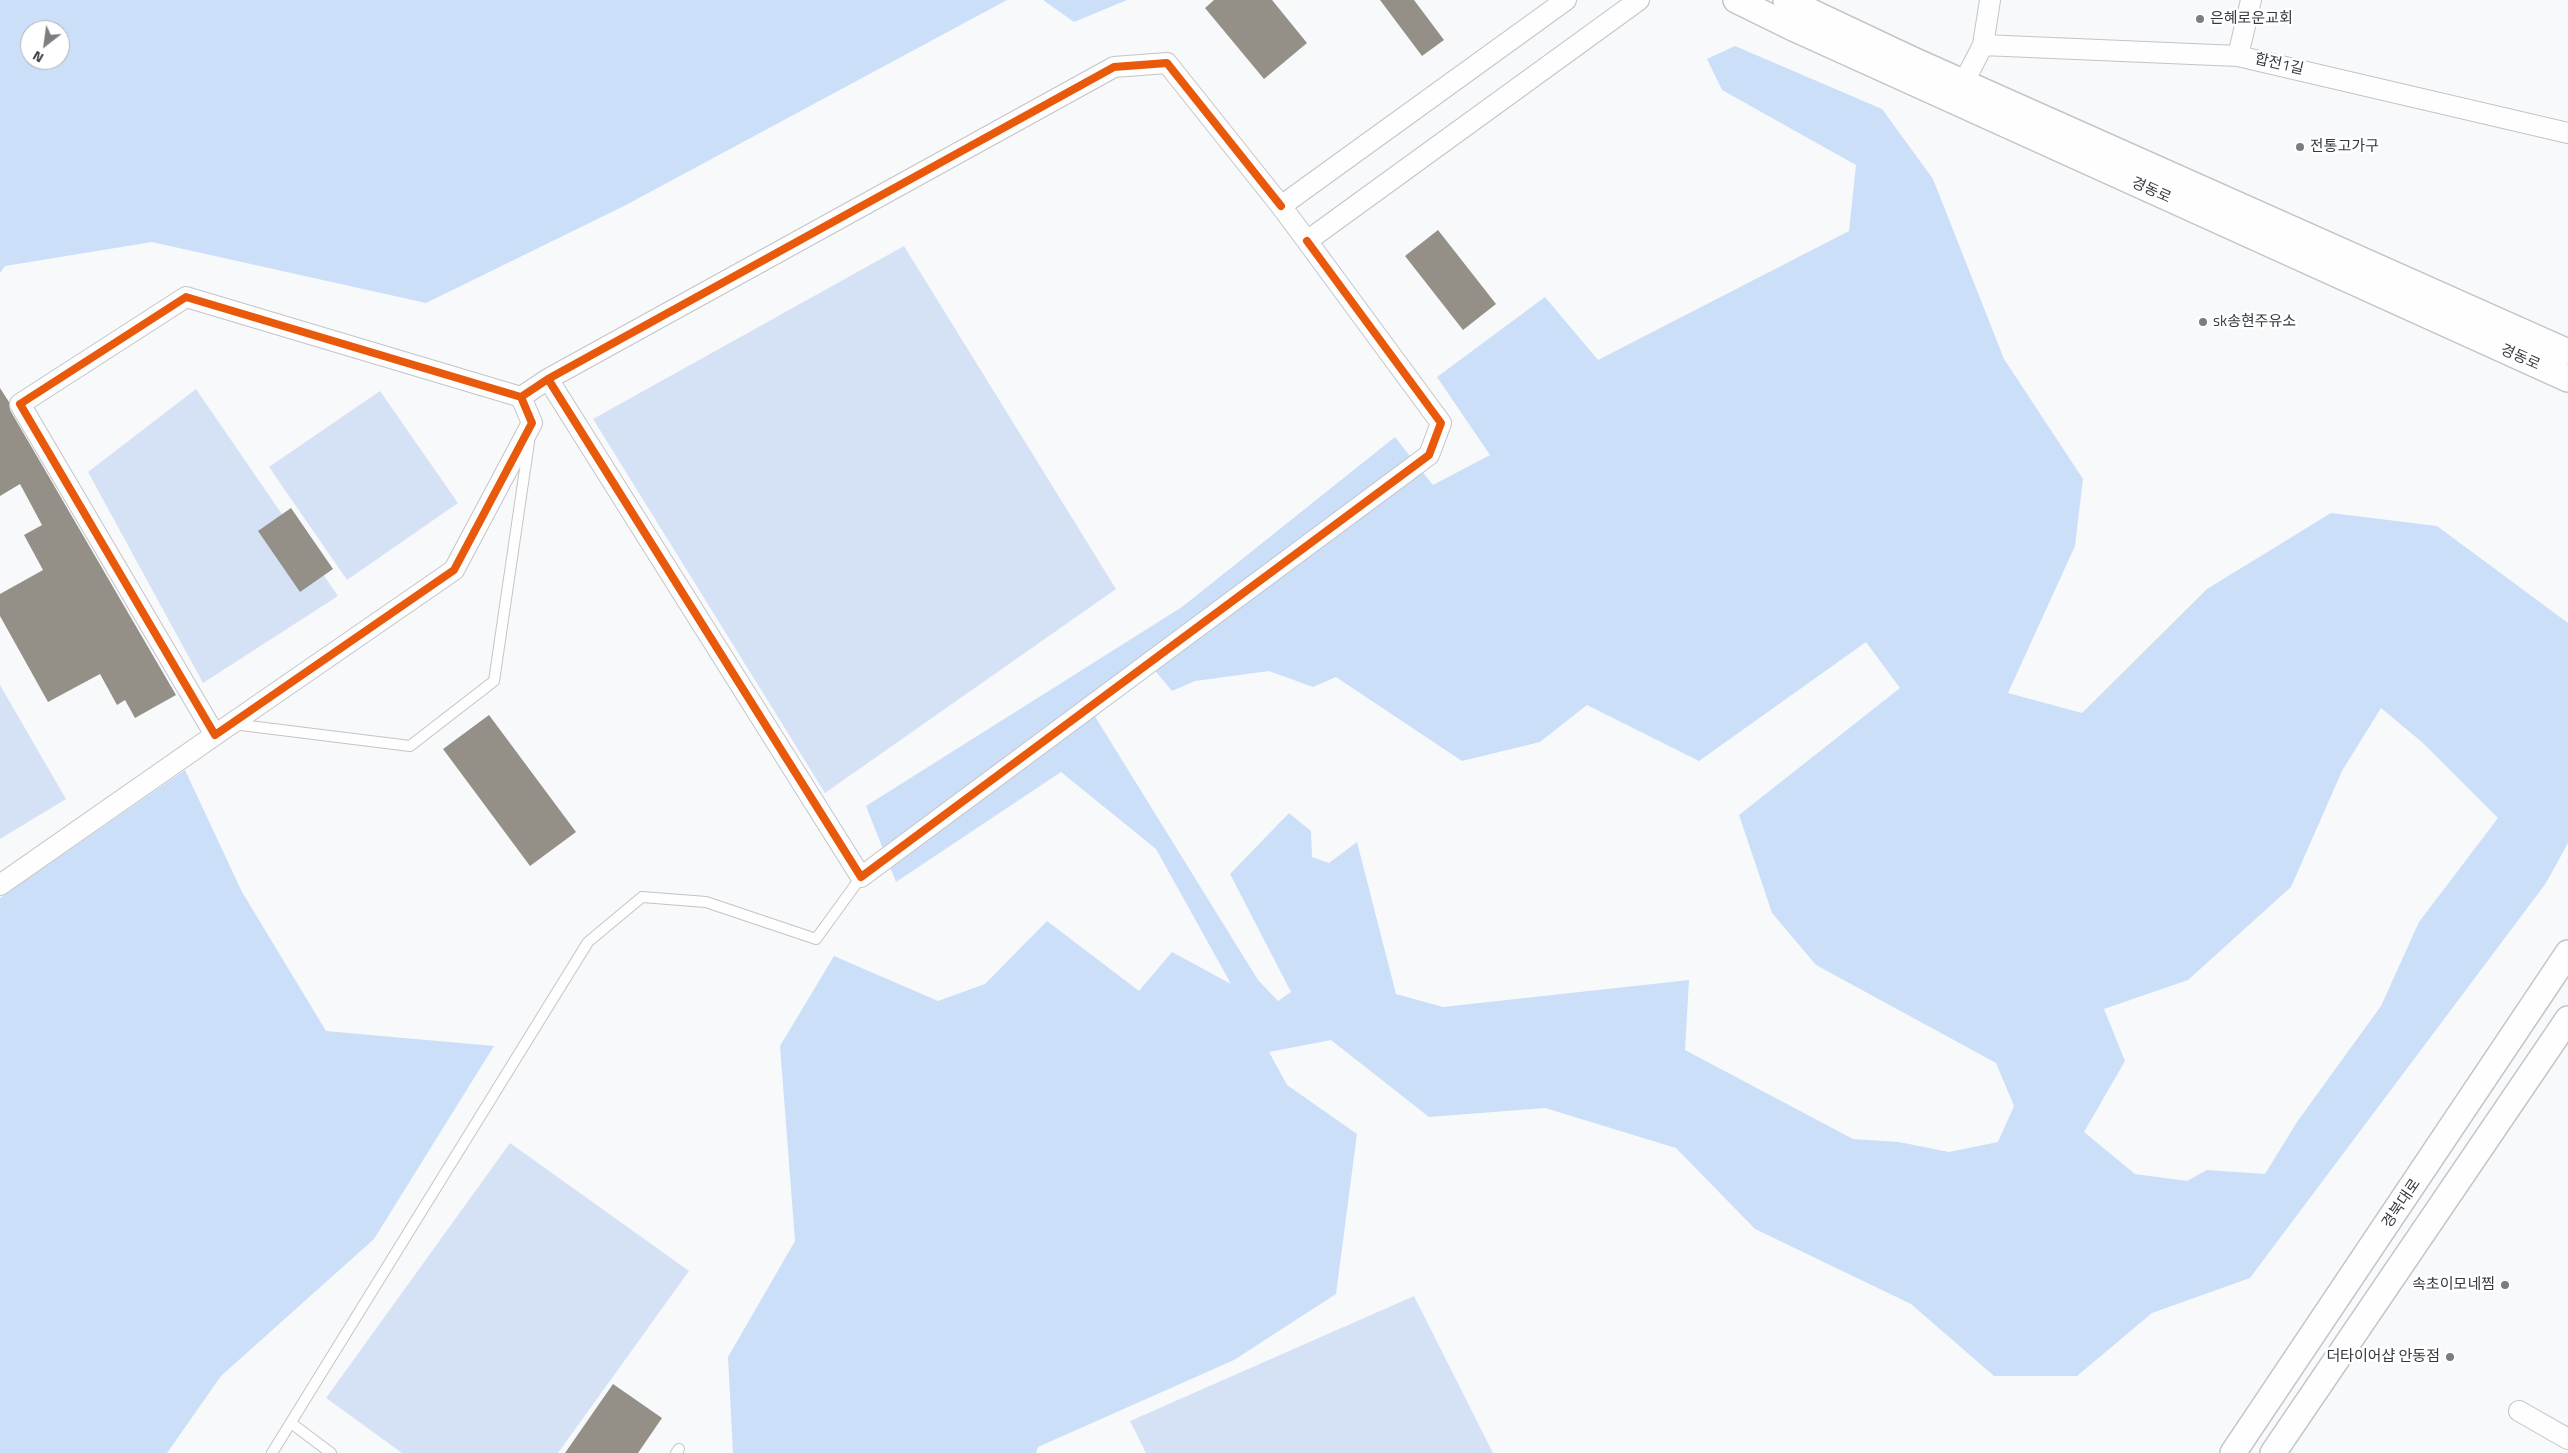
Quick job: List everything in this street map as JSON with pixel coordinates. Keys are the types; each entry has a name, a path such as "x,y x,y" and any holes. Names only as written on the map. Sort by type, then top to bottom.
{"street":[{"path":"1282,206 1566,0"},
{"path":"1307,241 1639,0"},
{"name":"경동로","path":"1736,0 1808,35 2568,379"},
{"name":"경동로","path":"1786,0 1964,82 2568,352"},
{"path":"1964,82 1984,46 1990,0"},
{"path":"2238,56 2251,0"},
{"name":"합전1길","path":"1984,46 2238,56 2568,133"},
{"path":"521,398 548,379 1114,67 1167,63 1282,206 1441,423 1429,456 861,877 548,379"},
{"path":"0,885 454,570 532,423 521,398 186,297 20,404 215,735"},
{"name":"경북대로","path":"2233,1453 2568,953"},
{"path":"2272,1453 2568,1019"},
{"path":"2519,1411 2568,1439"}],"lane":[{"path":"232,723 410,746 494,681 532,423"},
{"path":"272,1453 588,942 642,897 706,902 816,938 861,877"},
{"path":"291,1423 331,1453"}],"shaded area":[{"path":"0,0 1007,0 626,205 426,303 152,242 5,266 0,273"},
{"path":"1043,0 1127,0 1074,22"},
{"path":"1735,46 1882,109 1933,179 2004,359 2083,479 2075,546 2008,693 2082,713 2207,589 2331,513 2437,526 2568,623 2568,843 2546,883 2250,1278 2152,1313 2077,1376 1994,1376 1911,1304 1755,1229 1676,1148 1545,1108 1429,1117 1331,1040 1269,1052 1287,1085 1357,1134 1336,1294 1234,1360 1038,1447 1036,1453 733,1453 728,1357 795,1241 780,1046 834,956 938,1001 985,984 1047,921 1139,991 1172,952 1231,984 1156,849 1061,772 896,882 866,806 1182,607 1395,437 1433,485 1490,455 1437,377 1545,297 1598,360 1849,231 1856,165 1722,90 1707,59","holes":["1866,642 1900,688 1739,815 1772,913 1816,965 1996,1063 2014,1106 1998,1142 1949,1152 1899,1142 1853,1139 1685,1050 1689,980 1443,1007 1396,994 1357,842 1329,863 1312,857 1311,831 1289,813 1230,874 1291,992 1278,1001 1258,980 1091,710 1151,666 1172,691 1195,681 1269,671 1313,687 1336,677 1462,761 1540,742 1587,705 1699,761","2381,708 2423,743 2498,818 2419,922 2381,1006 2297,1122 2265,1174 2207,1170 2187,1181 2135,1174 2084,1132 2125,1061 2104,1009 2188,980 2291,887 2342,771"]},
{"path":"904,246 1116,589 825,793 593,419"},
{"path":"196,389 338,596 203,683 88,472"},
{"path":"380,391 458,503 347,580 269,467"},
{"path":"0,685 66,799 0,839"},
{"path":"185,770 242,892 326,1031 494,1046 374,1239 221,1376 167,1453 0,1453 0,898"},
{"path":"510,1143 689,1271 558,1453 402,1453 326,1398"},
{"path":"1414,1296 1493,1453 1146,1453 1130,1421"}],"building":[{"path":"1214,0 1272,0 1307,43 1264,79 1205,8"},
{"path":"1380,0 1414,0 1444,40 1422,56"},
{"path":"1438,230 1496,304 1463,330 1405,256"},
{"path":"0,388 9,402 10,410 176,695 135,718 125,700 117,705 100,674 48,702 0,616 0,594 43,570 24,535 42,525 20,484 0,496"},
{"path":"291,508 333,569 300,592 258,531"},
{"path":"489,715 576,832 530,866 443,749"},
{"path":"613,1384 662,1418 638,1453 565,1453"}],"cycle path":[{"path":"1281,206 1167,63 1114,67 548,379 861,877 1429,455 1441,423 1307,241"},
{"path":"521,397 532,423 454,570 215,735 20,404 186,297 521,397 548,379"}],"place":[{"name":"은혜로운교회","path":"2200,19"},
{"name":"전통고가구","path":"2300,147"},
{"name":"sk송현주유소","path":"2203,322"},
{"name":"속초이모네찜","path":"2505,1285"},
{"name":"더타이어샵 안동점","path":"2450,1357"}]}
